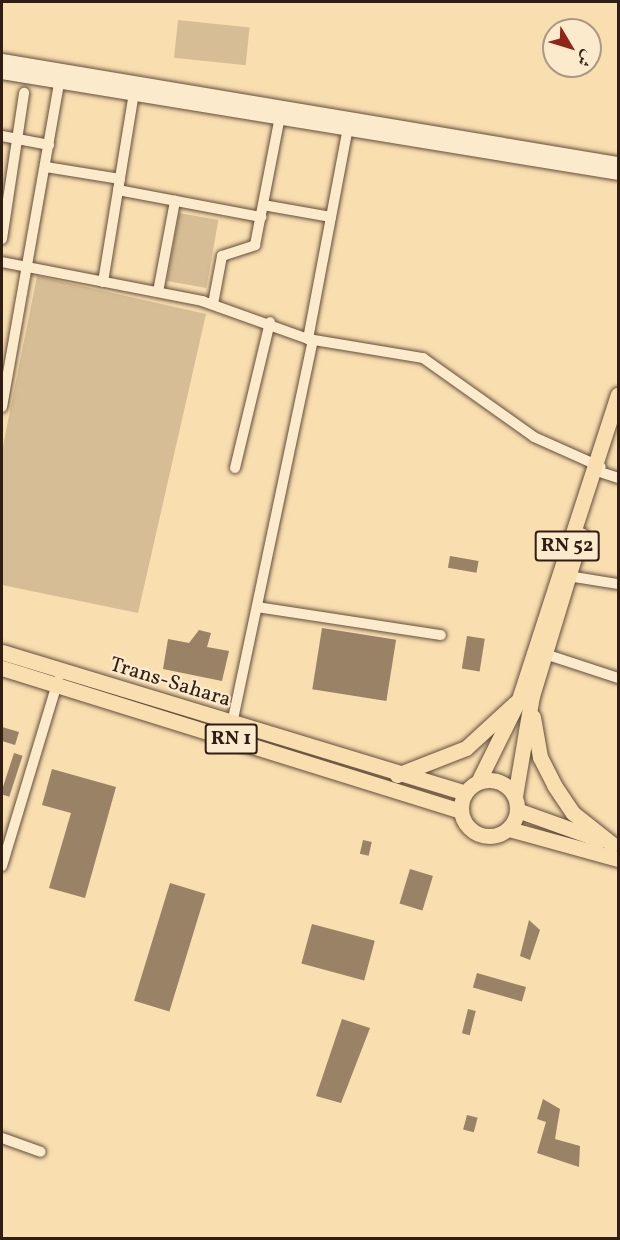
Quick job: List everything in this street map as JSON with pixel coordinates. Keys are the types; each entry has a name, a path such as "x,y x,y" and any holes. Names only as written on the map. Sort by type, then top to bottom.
{"main road":[{"path":"2,61 61,76 281,113 618,164"},
{"path":"2,72 61,76"},
{"path":"349,124 618,173"},
{"name":"RN 52","path":"525,698 545,654 618,395"},
{"name":"RN 52","path":"525,698 598,468 618,424"},
{"name":"Trans-Sahara","path":"2,652 59,678 461,811"},
{"name":"Trans-Sahara","path":"2,668 59,678 232,724 465,794"},
{"path":"397,775 466,748 525,698"},
{"path":"525,698 478,782 465,794 461,811 475,833 493,837 509,829 618,859"},
{"path":"509,829 516,803 525,698"},
{"path":"525,698 540,757 554,784 573,813 615,845"},
{"path":"478,782 495,780 516,803 615,845"}],"street":[{"path":"2,407 30,267 61,76"},
{"path":"103,282 134,88"},
{"path":"2,239 24,93"},
{"path":"213,304 222,256 255,245 281,113"},
{"path":"232,724 311,340 349,124"},
{"path":"2,136 49,144"},
{"path":"46,166 175,201 261,218"},
{"path":"158,292 175,201"},
{"path":"263,204 331,217"},
{"path":"2,262 213,304 270,322 311,340 431,362 534,437 618,478"},
{"path":"235,468 270,322"},
{"path":"568,576 618,584"},
{"path":"257,607 441,635"},
{"path":"545,654 618,678"},
{"path":"2,866 59,678"},
{"path":"2,1138 40,1152"}],"shaded area":[{"path":"178,20 250,28 246,65 174,58"},
{"path":"179,213 218,220 206,288 167,281"},
{"path":"37,276 206,314 138,613 2,585 2,451"}],"building":[{"path":"450,556 479,561 476,573 448,568"},
{"path":"322,628 396,640 386,701 312,689"},
{"path":"199,630 211,633 207,647 229,651 222,681 163,669 168,639 189,643"},
{"path":"467,636 485,639 480,671 462,669"},
{"path":"2,727 19,732 15,745 2,741"},
{"path":"14,753 23,756 9,797 2,794 2,790"},
{"path":"52,769 116,787 85,898 49,888 71,813 42,805"},
{"path":"363,840 372,842 369,856 360,854"},
{"path":"410,869 433,876 422,910 399,903"},
{"path":"170,883 205,894 169,1011 134,1001"},
{"path":"529,920 540,930 530,960 520,956"},
{"path":"312,924 375,941 364,980 301,964"},
{"path":"477,973 526,987 522,1001 473,987"},
{"path":"468,1009 476,1011 470,1035 462,1033"},
{"path":"342,1019 370,1028 341,1103 316,1096"},
{"path":"543,1099 560,1109 555,1139 580,1146 579,1167 537,1153 546,1122 537,1119"},
{"path":"467,1115 478,1118 474,1132 463,1129"}]}
